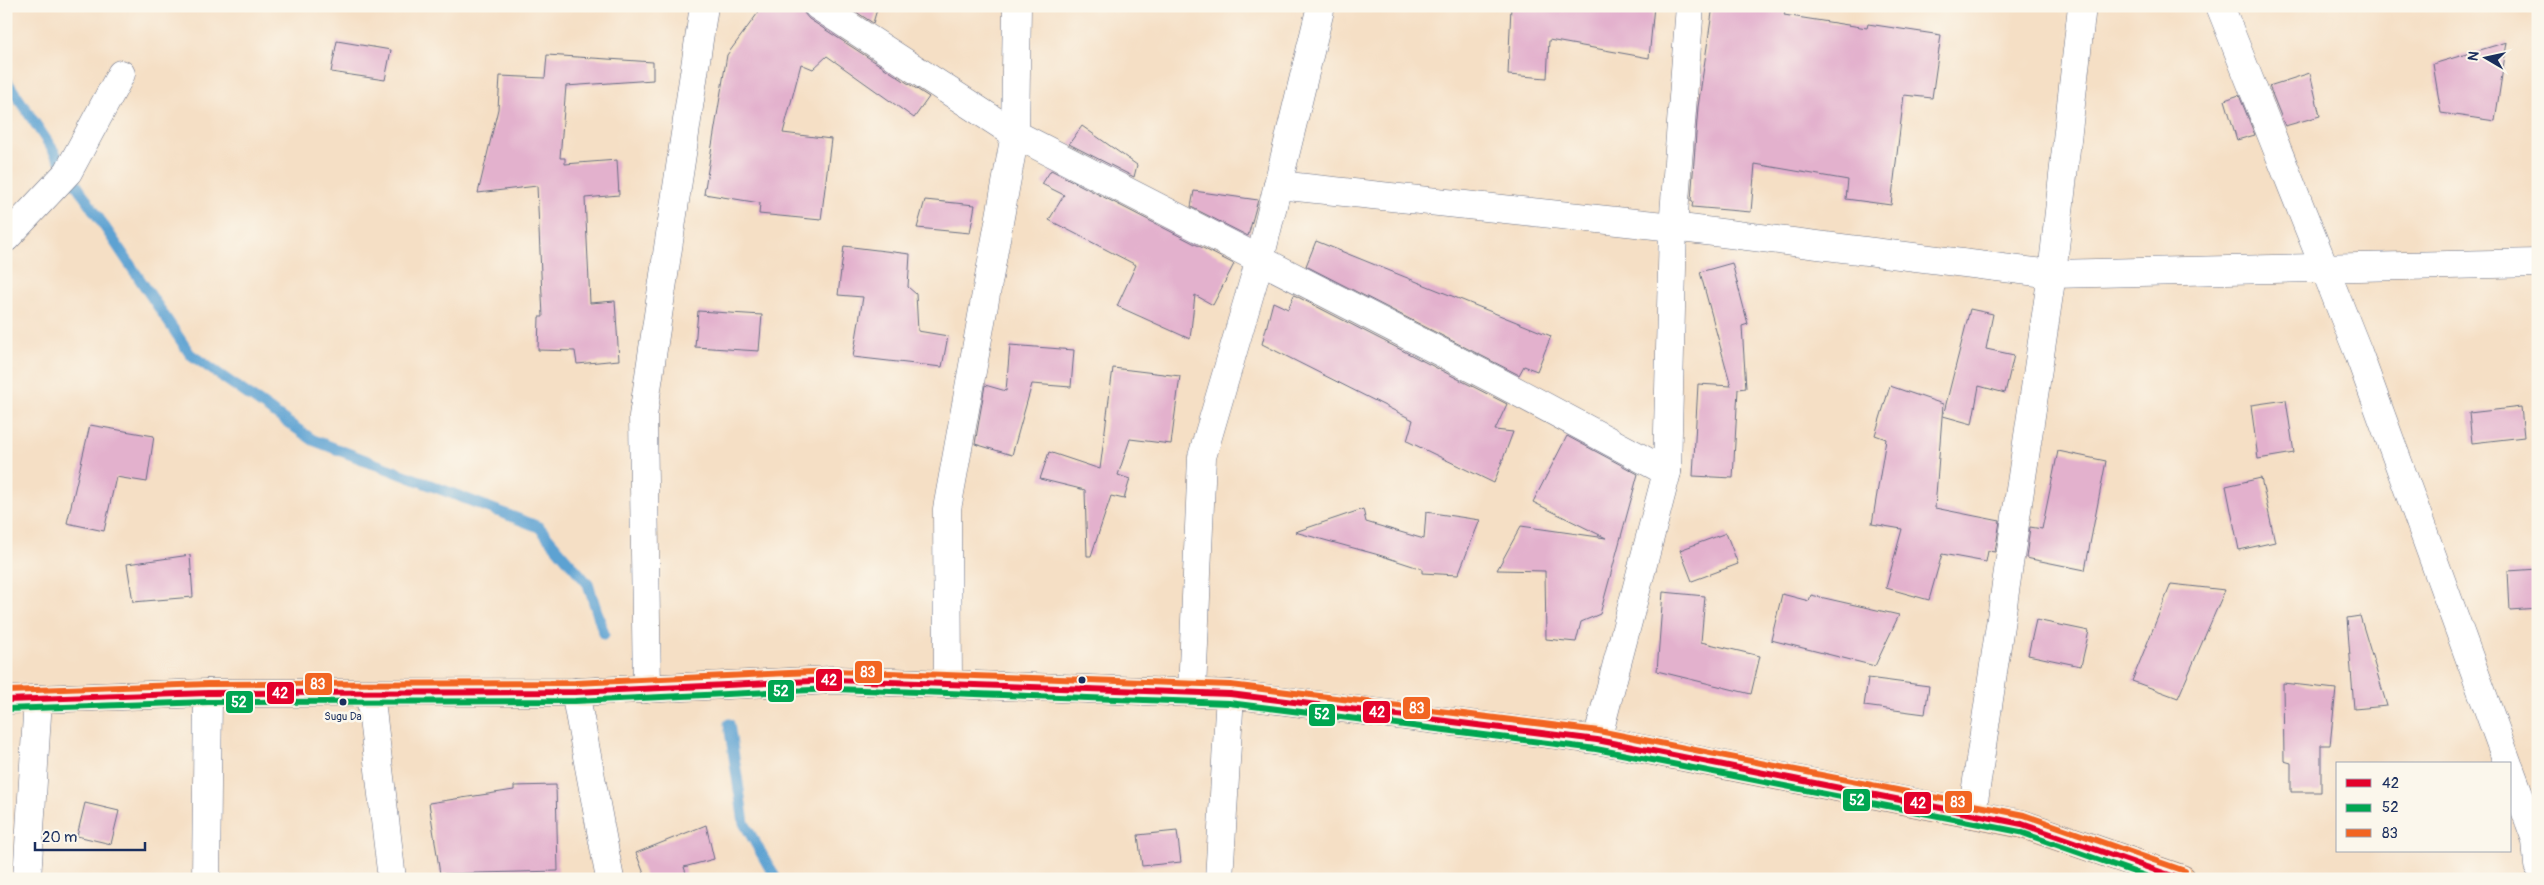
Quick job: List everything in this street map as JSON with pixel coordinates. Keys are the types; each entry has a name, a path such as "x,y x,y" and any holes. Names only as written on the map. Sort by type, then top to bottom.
{"highway":[{"path":"6,700 208,693 575,692 834,680 1230,694 1597,740 2022,824 2182,879"}],"street":[{"path":"647,689 643,416 704,6"},
{"path":"818,6 1015,134 1497,380 1667,472"},
{"path":"948,684 947,509 1015,134 1017,6"},
{"path":"1192,692 1202,457 1260,259 1320,6"},
{"path":"1597,740 1667,472 1673,227 1690,6"},
{"path":"1972,814 2052,274 2082,6"},
{"path":"2220,6 2358,352 2507,762"},
{"path":"6,238 68,172 121,74"},
{"path":"1278,185 1673,227 2052,274 2538,263"},
{"path":"370,692 392,879"},
{"path":"575,692 610,879"},
{"path":"206,879 208,693"},
{"path":"1220,879 1230,694"},
{"path":"27,879 38,699"},
{"path":"2512,774 2536,840 2538,866"}],"building":[{"path":"763,6 803,6 804,13 809,19 929,97 914,118 827,56 813,69 801,64 783,133 831,139 821,220 759,214 760,203 704,194 727,55"},
{"path":"847,6 878,6 873,23"},
{"path":"1511,6 1654,6 1649,58 1549,40 1547,78 1508,75"},
{"path":"1713,6 1786,6 1784,15 1867,28 1868,24 1941,35 1932,98 1904,95 1891,205 1846,199 1848,180 1755,164 1751,212 1692,207 1698,107"},
{"path":"337,41 391,50 385,80 331,72"},
{"path":"2507,42 2495,121 2441,113 2433,64"},
{"path":"547,55 653,62 653,80 566,86 560,158 565,158 565,164 617,160 619,195 585,198 590,303 615,301 619,360 577,364 575,351 538,350 539,317 543,317 537,186 478,193 498,109 500,76 545,78"},
{"path":"2310,73 2320,116 2285,126 2269,86"},
{"path":"2239,95 2255,135 2237,140 2225,100"},
{"path":"1082,126 1137,165 1134,177 1069,144"},
{"path":"1051,170 1234,264 1213,305 1195,295 1190,339 1117,306 1136,265 1049,220 1064,195 1042,184"},
{"path":"1194,191 1258,200 1248,236 1191,207"},
{"path":"925,200 975,205 970,233 917,228"},
{"path":"1316,241 1551,336 1537,371 1524,366 1519,375 1306,266"},
{"path":"844,246 910,254 908,287 916,294 918,331 948,336 942,367 853,357 863,297 838,295"},
{"path":"1732,263 1748,324 1742,326 1746,388 1738,389 1733,478 1693,476 1698,384 1731,386 1700,272"},
{"path":"1294,295 1507,404 1495,430 1513,432 1494,483 1407,441 1413,420 1262,344 1273,302 1288,309"},
{"path":"1970,309 1993,314 1986,349 2014,355 2005,393 1979,386 1972,424 1943,416"},
{"path":"698,311 762,315 759,351 695,347"},
{"path":"1010,345 1074,350 1071,387 1032,384 1012,455 975,444 985,385 1006,391"},
{"path":"1113,368 1180,376 1171,444 1130,439 1118,475 1130,479 1124,499 1111,496 1091,556 1087,556 1085,490 1040,479 1049,452 1100,469"},
{"path":"1890,386 1943,404 1935,508 2000,521 1995,552 1988,551 1986,562 1942,554 1929,600 1886,588 1902,529 1872,524 1886,439 1875,435"},
{"path":"2286,400 2294,453 2258,459 2251,405"},
{"path":"2521,407 2524,437 2472,443 2469,413"},
{"path":"90,425 154,436 147,482 116,477 104,531 67,523"},
{"path":"1567,436 1638,474 1600,614 1581,622 1576,642 1546,639 1545,571 1497,570 1521,526 1606,538 1533,502"},
{"path":"2058,451 2106,461 2085,570 2026,558 2030,527 2042,529"},
{"path":"2261,478 2275,542 2239,550 2226,486"},
{"path":"1363,509 1366,522 1424,539 1426,512 1480,520 1458,575 1422,573 1422,569 1379,555 1295,532"},
{"path":"1726,533 1738,564 1692,581 1680,550"},
{"path":"190,555 193,597 133,602 127,564"},
{"path":"2538,569 2538,608 2510,610 2508,571"},
{"path":"2171,584 2225,590 2178,698 2132,681"},
{"path":"1663,592 1705,596 1701,642 1760,656 1751,694 1657,671"},
{"path":"1782,594 1809,601 1811,595 1899,615 1875,666 1771,640"},
{"path":"2360,616 2387,706 2354,709 2347,618"},
{"path":"2036,620 2089,631 2081,666 2028,655"},
{"path":"1868,678 1929,686 1925,714 1864,706"},
{"path":"2283,683 2336,689 2330,745 2321,745 2321,792 2291,792 2291,763 2284,761"},
{"path":"556,785 558,871 440,874 429,803 514,790 514,786"},
{"path":"85,803 119,811 111,844 77,836"},
{"path":"706,825 714,859 684,867 686,873 671,879 646,879 636,853"},
{"path":"1177,831 1181,862 1142,866 1138,835"}],"waterway":[{"path":"6,80 190,354 313,440 539,527 588,584 604,634"},
{"path":"729,724 744,823 776,879"}],"transit line":[{"name":"83","path":"6,691 208,684 575,683 834,671 1231,685 1599,731 2024,815 2185,871"},
{"name":"42","path":"6,700 208,693 575,692 834,680 1230,694 1597,740 2022,824 2181,879"},
{"name":"52","path":"6,709 208,702 575,701 834,689 1229,703 1596,749 2020,832 2154,879"}],"place":[{"name":"Sugu Da","path":"343,702"}]}
